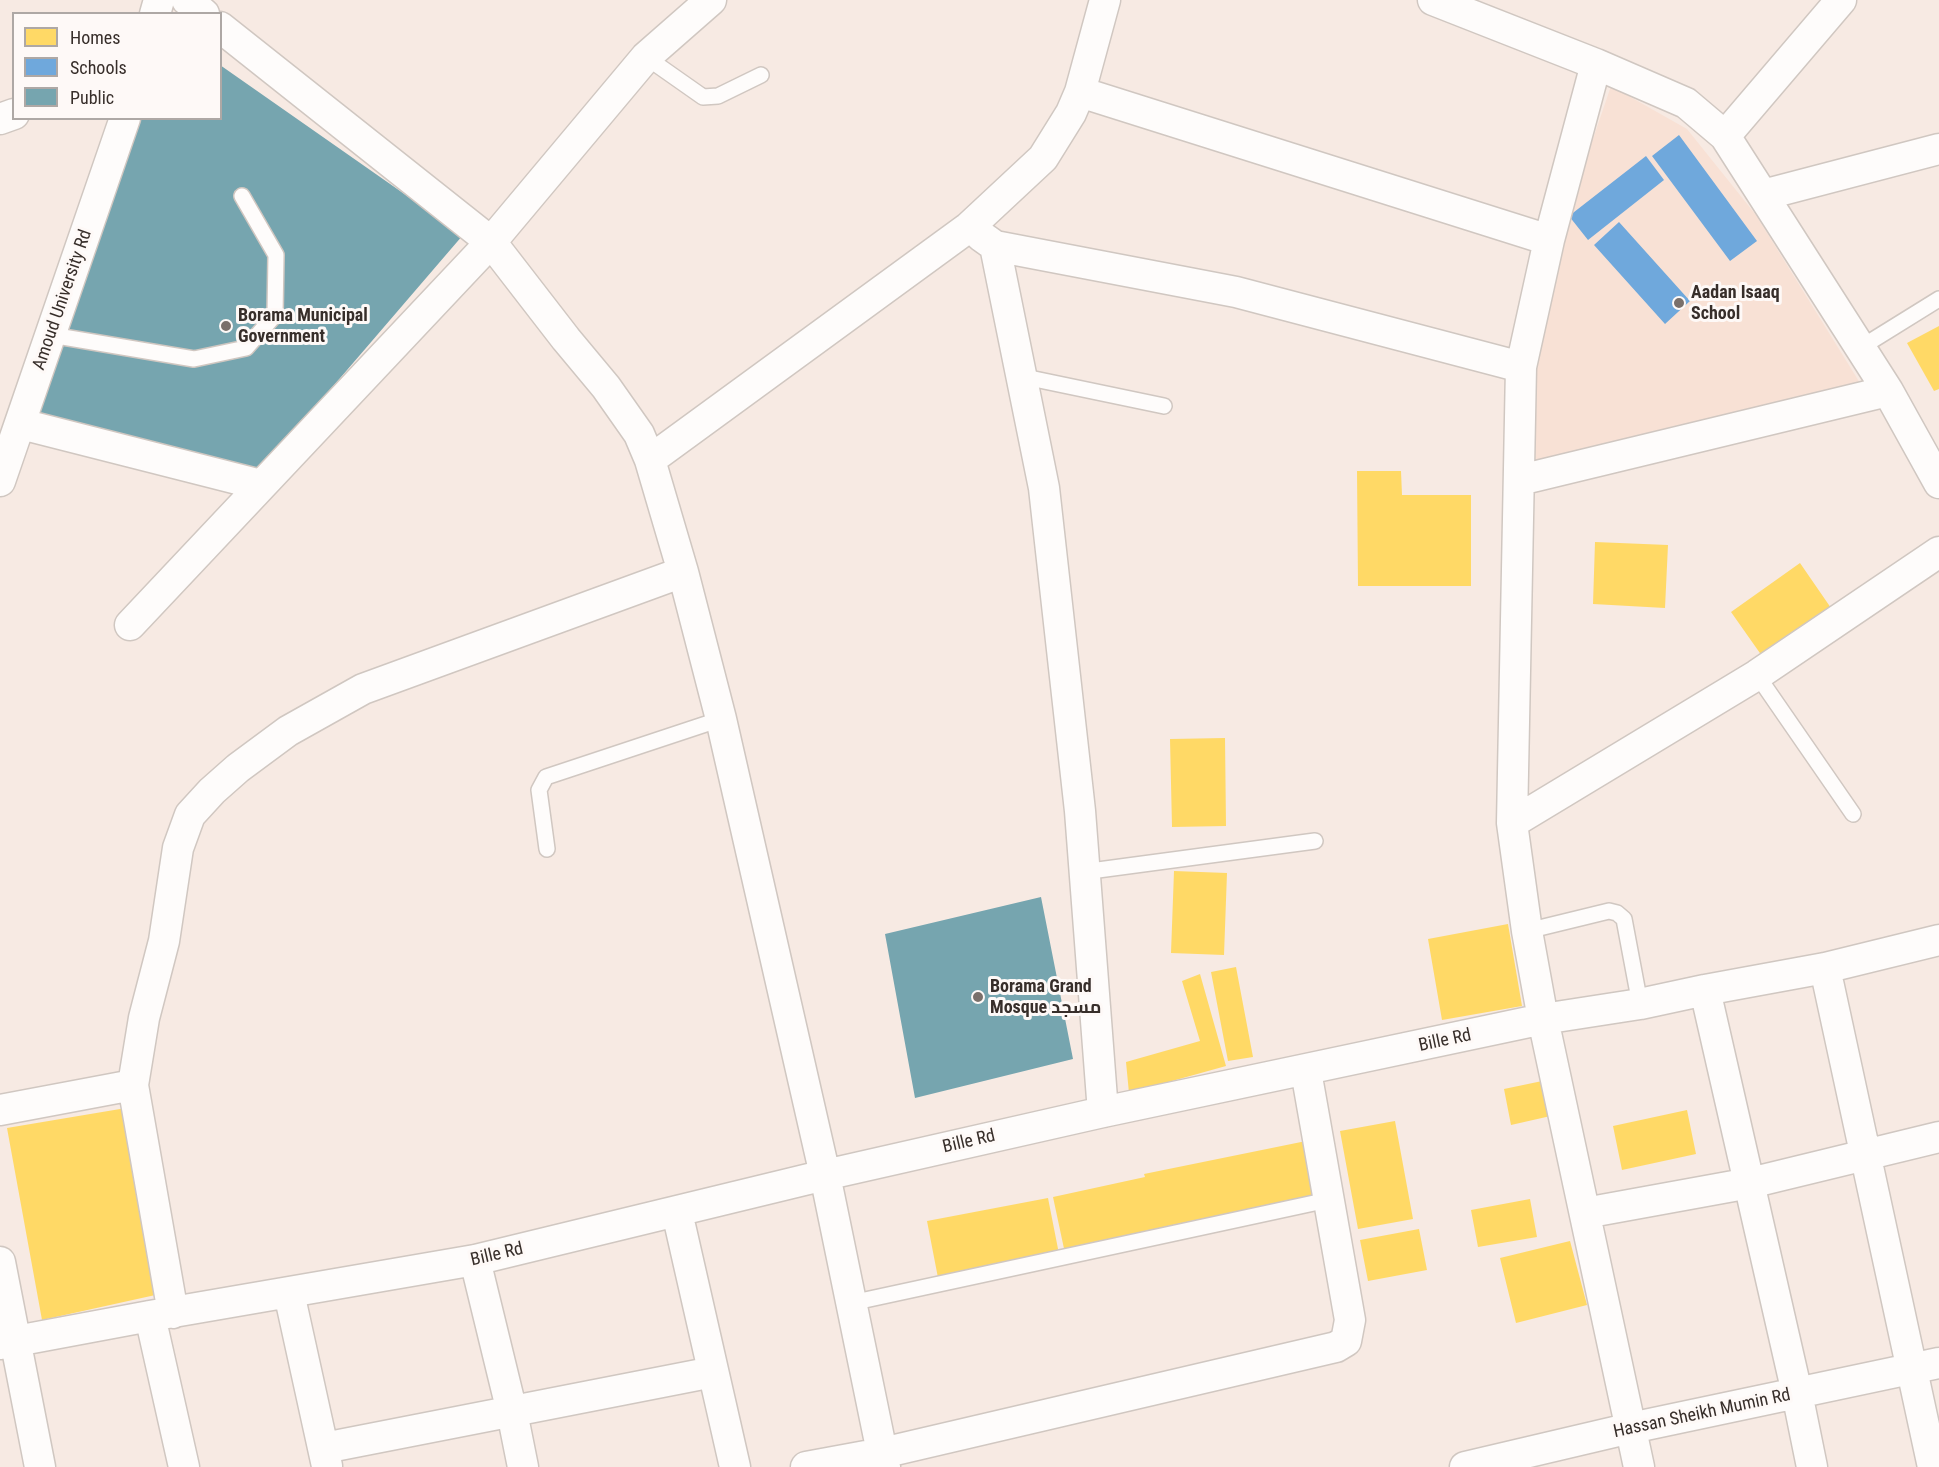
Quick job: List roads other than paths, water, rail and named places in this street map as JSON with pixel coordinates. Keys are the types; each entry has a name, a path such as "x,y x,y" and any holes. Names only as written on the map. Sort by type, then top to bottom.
{"street":[{"path":"187,0 202,12"},
{"path":"130,625 491,242 646,57 711,0"},
{"path":"650,460 969,227 1042,158 1071,113 1080,92 1105,0"},
{"path":"1433,0 1596,64 1686,103 1725,136 1888,392 1939,482"},
{"path":"1725,136 1841,0"},
{"path":"222,29 491,242 606,387 639,434 650,460 683,572 721,719 825,1175 883,1460"},
{"path":"1596,64 1549,240 1521,367 1512,823 1527,931 1544,1019 1639,1467"},
{"path":"1080,92 1549,240"},
{"name":"Amoud University Rd","path":"0,481 124,120"},
{"path":"1763,195 1939,149"},
{"path":"969,227 994,246 1236,292 1521,367"},
{"path":"994,246 1044,488 1080,811 1103,1112"},
{"path":"1520,480 1888,392"},
{"path":"21,424 261,485"},
{"path":"1512,823 1757,675 1939,552"},
{"path":"184,1467 133,1085 144,1018 164,941 177,848 190,815 212,790 237,768 288,731 363,689 683,572"},
{"name":"Bille Rd","path":"7,1342 475,1260 825,1175 1103,1112 1544,1019 1640,1004 1825,968 1939,940"},
{"path":"1825,968 1866,1155 1926,1366 1933,1467"},
{"path":"1706,990 1812,1467"},
{"path":"806,1467 883,1460 1336,1347 1346,1341 1350,1320 1306,1071"},
{"path":"0,1110 133,1085"},
{"path":"1585,1213 1750,1183 1939,1137"},
{"path":"677,1212 735,1467"},
{"path":"475,1260 523,1467"},
{"path":"0,1263 7,1342 40,1467"},
{"path":"289,1293 325,1458 512,1412 713,1372"},
{"name":"Hassan Sheikh Mumin Rd","path":"1465,1467 1631,1428 1926,1366"}],"lane":[{"path":"646,57 703,98 718,96 761,75"},
{"path":"51,335 194,358 246,348 275,315 276,255 242,196"},
{"path":"1860,348 1939,299"},
{"path":"1020,375 1164,406"},
{"path":"1757,675 1853,814"},
{"path":"547,849 539,790 546,777 721,719"},
{"path":"1083,872 1315,841"},
{"path":"1527,931 1609,911 1617,913 1624,919 1640,1004"},
{"path":"851,1303 1328,1200"}],"place":[{"name":"Aadan Isaaq School","path":"1679,303"},
{"name":"Borama Municipal Government","path":"226,326"},
{"name":"Borama Grand Mosque مسجد","path":"978,997"}]}
